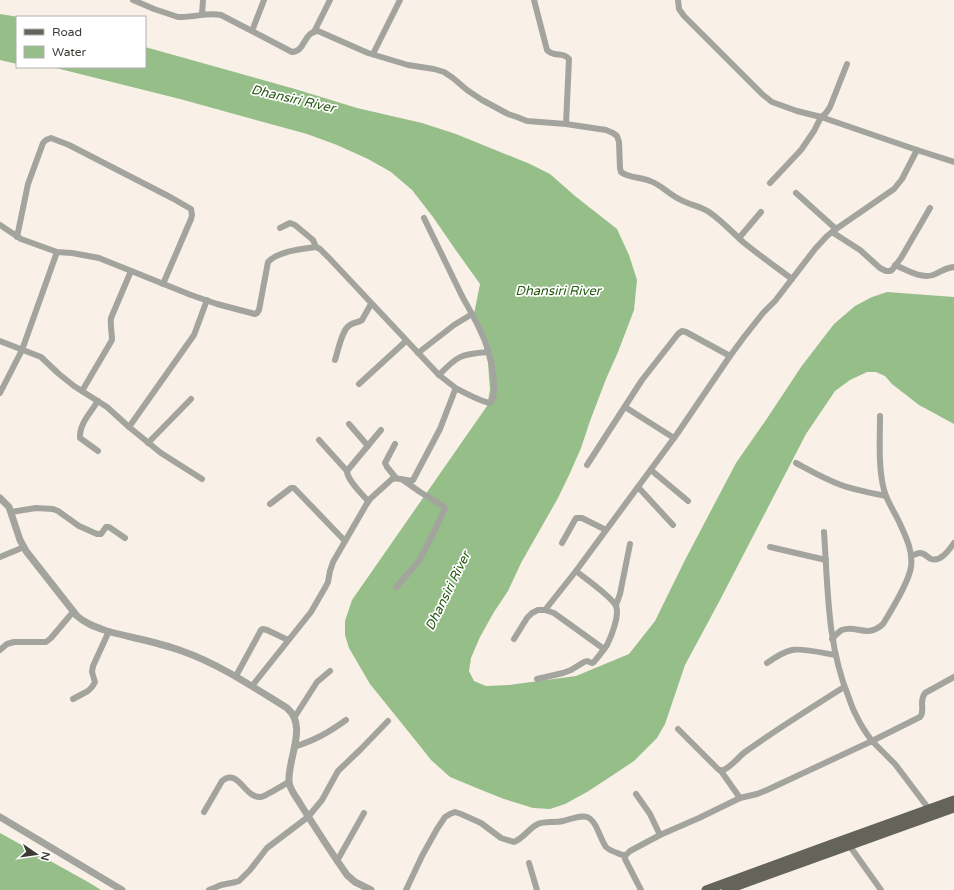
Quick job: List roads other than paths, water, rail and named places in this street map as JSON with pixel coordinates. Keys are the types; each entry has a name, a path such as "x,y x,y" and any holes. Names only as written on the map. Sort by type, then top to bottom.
{"main road":[{"path":"706,890 954,800"},
{"path":"726,890 954,808"}],"street":[{"path":"133,0 178,17 202,14 221,15 292,52 298,51 309,35 314,32 330,0"},
{"path":"202,14 203,0"},
{"path":"252,31 264,0"},
{"path":"373,54 400,0"},
{"path":"534,0 547,50 552,54 564,55 569,58 566,124"},
{"path":"678,0 679,9 684,16 762,94 772,102 954,162"},
{"path":"314,32 321,33 373,54 408,65 444,72 467,90 489,103 527,121 566,124 606,130 613,133 617,136 619,142 621,172 625,175 647,180 660,185 671,195 680,200 709,212 739,238 792,279"},
{"path":"770,183 801,150 814,131 821,117 830,107 847,64"},
{"path":"17,237 30,178 43,144 46,140 51,138 69,145 191,209 191,219 163,284"},
{"path":"545,610 651,470 730,356 763,313 775,301 826,236 894,189 902,179 917,150"},
{"path":"796,193 834,231 860,250 880,268 886,271 892,270 930,208"},
{"path":"739,238 761,212"},
{"path":"280,228 290,224 295,225 313,240 316,247 330,259 439,375 457,389 490,403 493,400 494,386 488,352 478,324 449,270 424,218"},
{"path":"0,225 25,241 57,252 99,258 207,300 255,314 259,310 268,262 270,259 286,252 316,247"},
{"path":"0,393 22,350 57,252"},
{"path":"895,265 918,275 927,276 954,267"},
{"path":"82,391 112,340 110,324 111,318 131,271"},
{"path":"129,427 194,335 207,300"},
{"path":"336,360 344,331 349,325 362,320 371,304"},
{"path":"418,353 454,325 472,314"},
{"path":"587,465 646,374 678,334 682,331 686,332 730,356"},
{"path":"0,341 41,358 58,374 107,407 160,453 202,479"},
{"path":"359,384 406,341"},
{"path":"439,375 451,362 461,356 488,352"},
{"path":"252,686 311,612 323,593 328,582 331,567 344,541 368,501 392,478 408,481 413,480 440,429 455,390 457,389"},
{"path":"148,443 191,399"},
{"path":"98,401 80,432 80,438 98,451"},
{"path":"625,407 674,438"},
{"path":"832,639 842,630 848,629 869,631 878,628 882,624 910,574 911,556 908,542 884,490 880,464 880,416"},
{"path":"349,424 368,446"},
{"path":"347,471 381,430"},
{"path":"320,440 347,471 350,480 368,501"},
{"path":"395,444 385,464 396,478"},
{"path":"796,462 820,476 840,485 886,496"},
{"path":"651,470 688,501"},
{"path":"396,587 420,559 445,508 414,489 403,480"},
{"path":"638,487 673,525"},
{"path":"270,504 291,488 294,488 344,541"},
{"path":"0,498 9,507 20,540 28,554 73,612 86,623 109,631 181,650 209,662 236,676 287,708 292,713 297,734 289,782 292,790 308,817 347,875 370,890"},
{"path":"11,512 36,508 53,509 79,526 97,534 100,534 106,527 125,538"},
{"path":"562,543 576,518 582,518 606,530"},
{"path":"824,532 830,626 835,655 844,687 855,714 872,741 895,764 929,809"},
{"path":"536,679 567,671 587,661 592,663 604,649 611,636 617,617 616,605 622,587 630,544"},
{"path":"911,556 921,553 930,558 937,559 948,551 954,544"},
{"path":"0,557 24,547"},
{"path":"770,547 826,560"},
{"path":"948,551 954,554"},
{"path":"576,571 603,592 616,605"},
{"path":"514,639 527,618 532,613 538,610 545,610 554,613 604,649"},
{"path":"0,650 7,644 14,642 46,642 73,612"},
{"path":"236,676 261,630 267,630 288,640"},
{"path":"73,699 88,691 95,682 92,672 93,666 109,631"},
{"path":"767,663 786,652 793,650 835,655"},
{"path":"294,718 317,682 330,671"},
{"path":"641,890 627,862 626,856 630,851 660,835 740,798 767,790 920,717 922,715 922,697 925,693 954,677"},
{"path":"721,771 744,753 844,687"},
{"path":"294,747 326,734 346,720"},
{"path":"209,890 221,885 239,881 268,848 308,817 322,800 338,772 388,721"},
{"path":"678,729 721,771 740,798"},
{"path":"204,812 222,782 230,777 234,778 254,795 260,797 289,782"},
{"path":"636,794 650,814 660,835"},
{"path":"406,890 437,829 445,817 454,812 481,823 501,838 514,842 519,840 535,825 543,822 548,823 583,816 588,817 596,824 606,846 612,851 626,856"},
{"path":"337,861 364,813"},
{"path":"0,818 122,890"},
{"path":"849,845 881,890"},
{"path":"528,863 537,890"}],"water":[{"path":"0,14 16,17 16,64 0,60"},
{"name":"Dhansiri River","path":"146,47 357,108 422,123 456,134 530,164 550,174 617,229 629,255 637,280 634,310 570,473 558,498 521,563 508,591 480,637 471,658 469,671 474,681 486,686 509,685 576,676 629,654 655,621 736,463 801,367 834,324 855,306 872,297 887,292 954,297 954,424 919,405 892,384 885,376 876,372 867,372 850,380 835,391 806,434 685,665 665,724 657,738 634,761 587,792 565,804 550,809 533,808 504,799 450,777 431,760 370,684 349,648 345,635 345,621 352,600 487,406 490,390 488,363 478,323 474,314 480,284 412,190 391,172 368,159 307,134 180,99 56,68 146,68"},
{"path":"0,833 88,882 101,890 0,890"}]}
